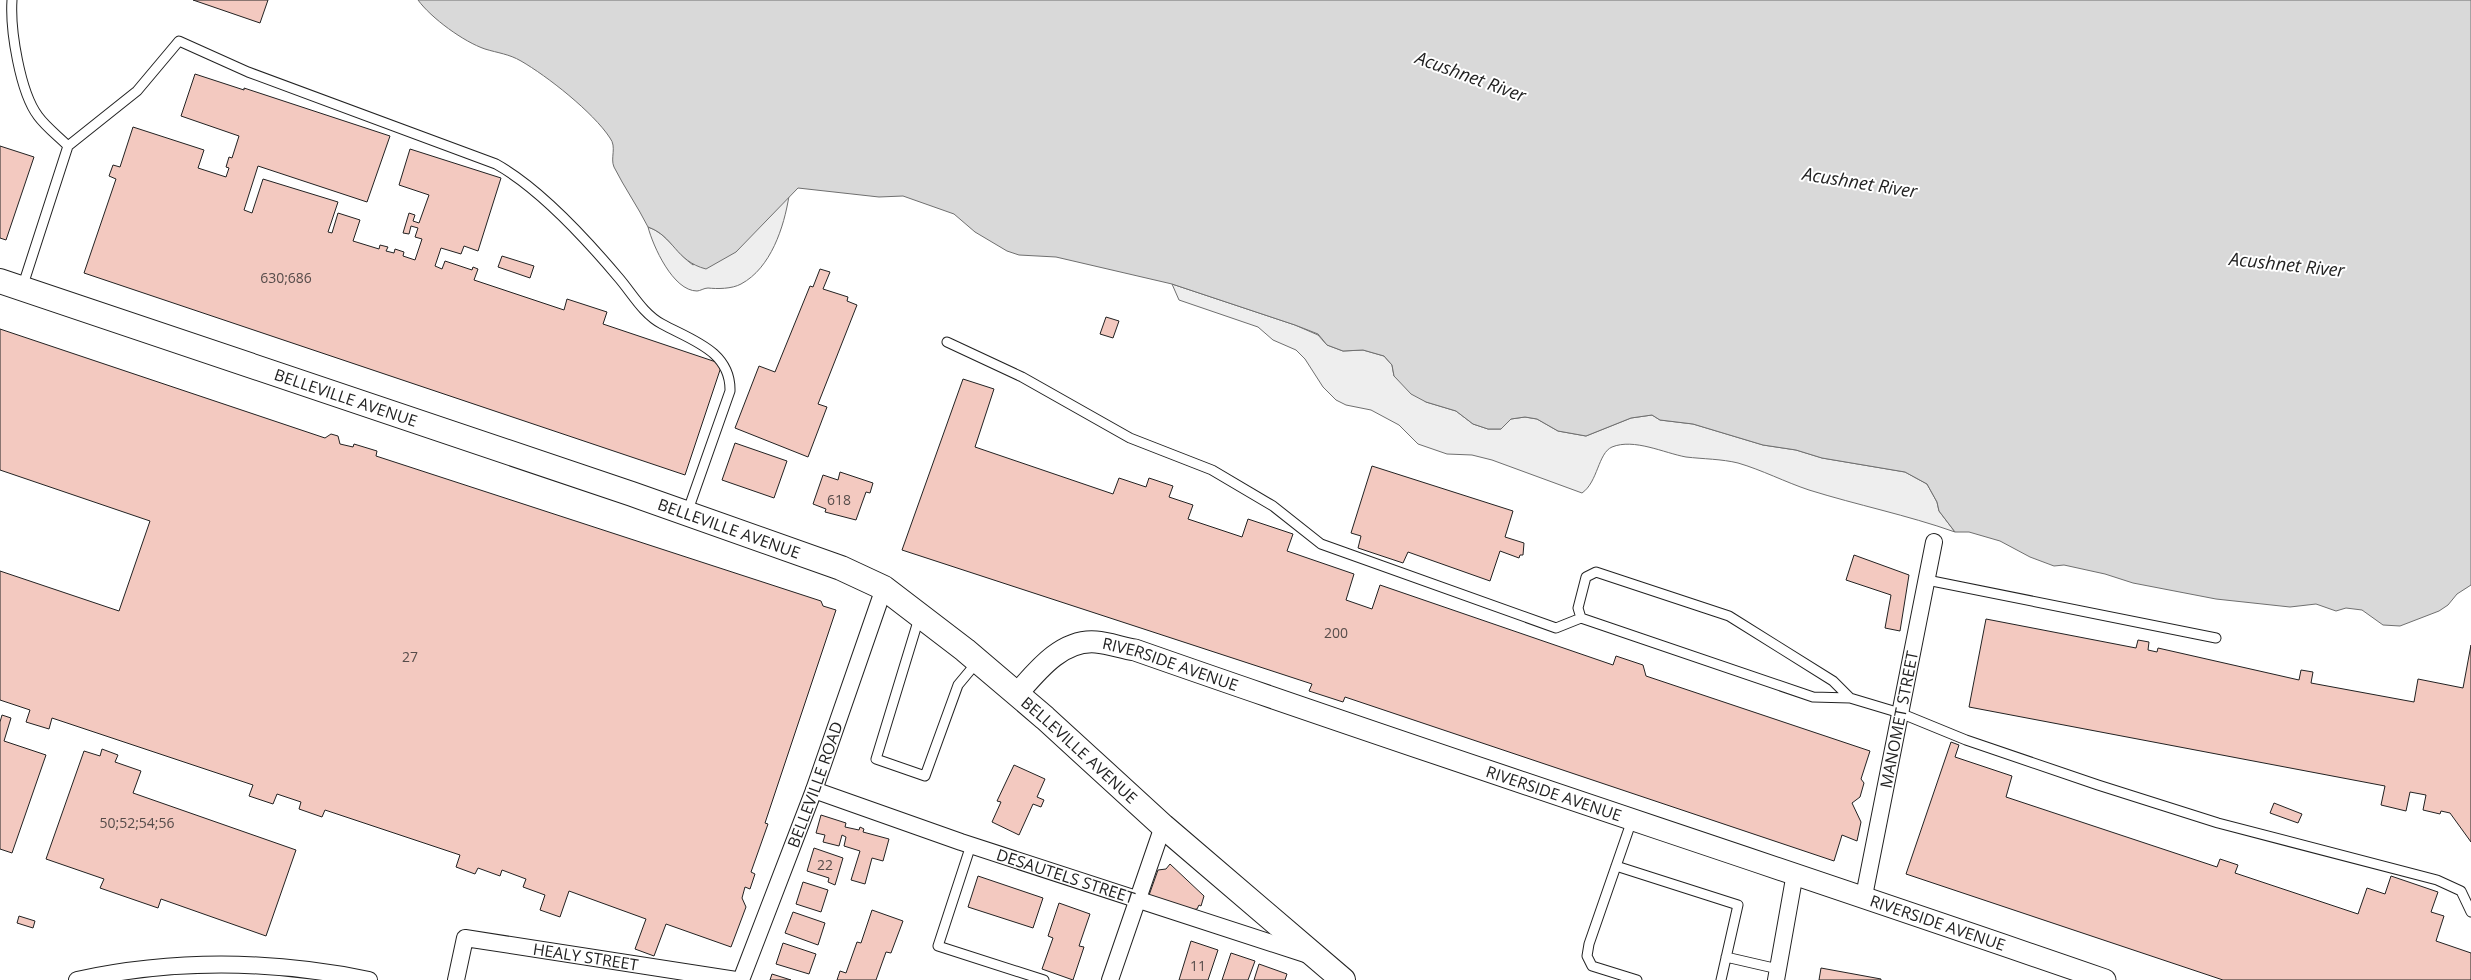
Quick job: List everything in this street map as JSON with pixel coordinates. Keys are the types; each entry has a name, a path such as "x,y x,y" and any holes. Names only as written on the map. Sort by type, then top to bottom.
{"main road":[{"name":"BELLEVILLE AVENUE","path":"11,285 686,513 841,568 884,588 1017,694 1317,969 1343,980"}],"street":[{"name":"MANOMET STREET","path":"1864,896 1934,542"},
{"name":"BELLEVILLE ROAD","path":"741,980 814,790 884,588"},
{"name":"RIVERSIDE AVENUE","path":"1017,694 1039,670 1068,647 1095,642 1135,650 1632,820 1864,896 2105,980"},
{"name":"DESAUTELS STREET","path":"814,790 971,845 1138,899 1317,969"},
{"path":"1110,980 1163,826"},
{"path":"1777,974 1795,873"},
{"name":"HEALY STREET","path":"456,980 465,938 736,980"},
{"path":"77,980 138,975 184,964 226,963 315,976 369,980"}],"lane":[{"path":"12,0 11,18 25,93 38,116 68,146"},
{"path":"11,285 68,146 137,91 179,41 248,72 496,164 513,173 574,228 619,278 646,312 662,324 709,348 724,366 730,380 730,391 686,513"},
{"path":"947,342 1022,377 1130,438 1212,470 1273,506 1321,544 1556,628 1581,618 1813,697 1850,698 1900,713 1966,740 2218,823 2437,880 2460,891 2471,912"},
{"path":"1581,618 1578,608 1586,577 1596,572 1729,616 1833,681 1850,698"},
{"path":"1927,580 2216,638"},
{"path":"920,615 876,759 925,776 958,685 978,661"},
{"path":"1632,820 1589,944 1587,956 1592,966 1638,980"},
{"path":"971,845 938,946 1044,980"},
{"path":"1616,866 1738,905 1721,980"},
{"path":"1726,958 1777,974"}],"shaded area":[{"path":"789,196 780,233 768,257 751,277 733,287 707,288 697,291 688,289 680,284 672,276 659,256 648,227 661,234 693,265 778,207"},
{"path":"1172,284 1295,325 1318,335 1327,345 1343,351 1363,350 1384,356 1392,365 1394,376 1426,402 1456,411 1473,424 1488,429 1501,429 1511,419 1525,417 1537,419 1558,431 1586,436 1631,418 1652,415 1660,420 1693,424 1763,445 1796,450 1822,458 1905,472 1927,484 1937,502 1939,511 1955,532 1919,520 1809,490 1738,463 1686,457 1639,445 1621,445 1607,450 1591,482 1582,493 1492,460 1472,455 1447,454 1418,444 1399,425 1371,410 1346,405 1336,400 1323,387 1305,359 1296,350 1273,340 1258,327 1179,300"}],"water":[{"name":"Acushnet River","path":"418,0 2471,0 2471,585 2457,594 2448,605 2439,611 2400,626 2383,625 2362,610 2346,608 2336,611 2316,604 2290,607 2216,599 2133,583 2105,574 2064,565 2054,566 2030,557 2000,541 1969,532 1955,532 1939,511 1937,502 1927,484 1905,472 1822,458 1796,450 1763,445 1693,424 1660,420 1652,415 1631,418 1586,436 1558,431 1537,419 1525,417 1511,419 1501,429 1488,429 1473,424 1456,411 1426,402 1411,394 1394,376 1392,365 1384,356 1363,350 1343,351 1327,345 1318,334 1172,284 1056,257 1019,255 1007,251 975,232 954,214 903,196 879,197 798,188 736,252 706,269 681,255 664,236 648,227 614,167 612,141 593,117 556,85 521,61 477,46 458,35 439,22"}],"building":[{"path":"193,0 268,0 260,23"},
{"path":"195,74 244,90 244,88 390,136 367,202 258,166 244,210 252,213 263,179 338,202 328,232 332,233 338,213 360,220 353,241 379,249 380,245 388,247 386,251 394,253 395,249 404,252 403,256 415,260 422,239 415,237 418,228 411,226 409,234 403,233 409,213 415,215 413,221 419,223 429,195 399,185 410,149 501,178 478,251 464,246 461,254 441,248 435,266 442,269 445,261 472,270 473,267 478,269 474,280 564,310 567,299 607,312 603,324 722,364 685,475 84,273 116,179 109,176 113,165 120,167 133,127 204,150 198,168 226,177 229,168 226,167 229,157 232,158 239,136 181,116"},
{"path":"0,146 34,157 6,240 0,238"},
{"path":"502,256 534,266 530,278 498,267"},
{"path":"820,269 830,272 823,289 848,297 847,301 857,305 818,404 827,407 808,457 735,428 759,366 775,372 810,286 813,287"},
{"path":"1106,317 1119,321 1113,338 1100,334"},
{"path":"0,329 325,438 331,434 338,436 340,444 353,447 354,444 377,451 376,456 821,601 823,606 836,610 765,823 768,824 751,872 755,874 750,889 745,887 742,898 746,907 731,947 666,924 654,956 635,949 646,919 569,891 560,917 540,910 545,895 523,887 526,879 502,870 500,876 478,868 475,874 456,867 460,855 325,810 322,817 299,809 301,802 277,794 273,804 249,796 253,785 52,718 49,729 26,722 30,710 0,700 0,571 119,611 150,521 0,470"},
{"path":"963,379 994,389 975,447 1113,494 1119,478 1146,487 1149,478 1173,486 1169,497 1193,505 1188,519 1242,537 1248,519 1293,534 1287,551 1354,574 1346,600 1372,609 1380,585 1613,665 1616,656 1643,665 1646,676 1870,751 1861,779 1864,783 1860,797 1852,803 1861,822 1857,841 1842,835 1834,861 1345,697 1343,702 1309,691 1312,684 902,550"},
{"path":"735,443 787,461 774,498 722,480"},
{"path":"1372,466 1513,511 1505,537 1524,543 1523,555 1520,555 1519,558 1500,551 1490,581 1408,552 1403,563 1358,548 1361,536 1351,533"},
{"path":"840,472 873,483 870,493 866,492 856,520 825,512 826,509 813,504 823,475 838,480"},
{"path":"1854,555 1909,575 1900,631 1885,628 1891,595 1846,580"},
{"path":"1986,619 2136,648 2138,640 2149,642 2148,650 2157,652 2158,648 2299,680 2301,670 2313,672 2311,683 2414,702 2418,679 2463,688 2471,645 2471,842 2450,813 2441,811 2440,814 2423,810 2426,795 2410,792 2406,811 2381,805 2385,786 1969,707"},
{"path":"2,715 11,718 4,741 46,755 12,853 0,849 0,722"},
{"path":"1951,742 1959,745 1955,757 2012,776 2006,797 2217,867 2220,859 2238,865 2235,873 2358,914 2367,888 2385,894 2391,876 2438,892 2431,912 2444,916 2436,941 2471,953 2471,980 2223,980 1906,874"},
{"path":"102,749 118,755 115,762 141,771 133,793 296,850 266,936 161,899 158,908 100,888 104,879 46,859 84,751 100,756"},
{"path":"1014,765 1045,779 1037,797 1044,800 1041,807 1033,804 1019,835 992,822 1001,802 997,801"},
{"path":"2274,803 2302,814 2298,823 2270,813"},
{"path":"821,815 846,823 845,827 859,830 860,827 864,829 863,832 889,839 883,861 872,858 865,884 851,880 860,851 844,846 846,837 842,835 839,846 823,842 825,835 816,833"},
{"path":"814,848 843,858 835,885 828,882 829,878 807,871"},
{"path":"1170,864 1204,896 1201,906 1199,905 1197,909 1185,911 1148,898 1158,870 1166,869"},
{"path":"978,876 1043,898 1033,928 968,907"},
{"path":"803,882 828,890 821,912 796,904"},
{"path":"1059,903 1090,914 1079,946 1084,947 1073,980 1042,969 1053,938 1048,936"},
{"path":"872,910 903,921 891,953 886,952 876,980 837,980 840,971 846,973 857,942 861,943"},
{"path":"793,912 825,923 818,945 785,933"},
{"path":"19,916 35,921 33,928 17,923"},
{"path":"1191,941 1218,950 1208,980 1179,980"},
{"path":"783,943 816,954 809,974 776,964"},
{"path":"1231,953 1255,961 1248,980 1222,980"},
{"path":"1259,964 1287,974 1285,980 1254,980"},
{"path":"1821,968 1881,979 1881,980 1819,980"},
{"path":"772,974 791,980 770,980"}]}
